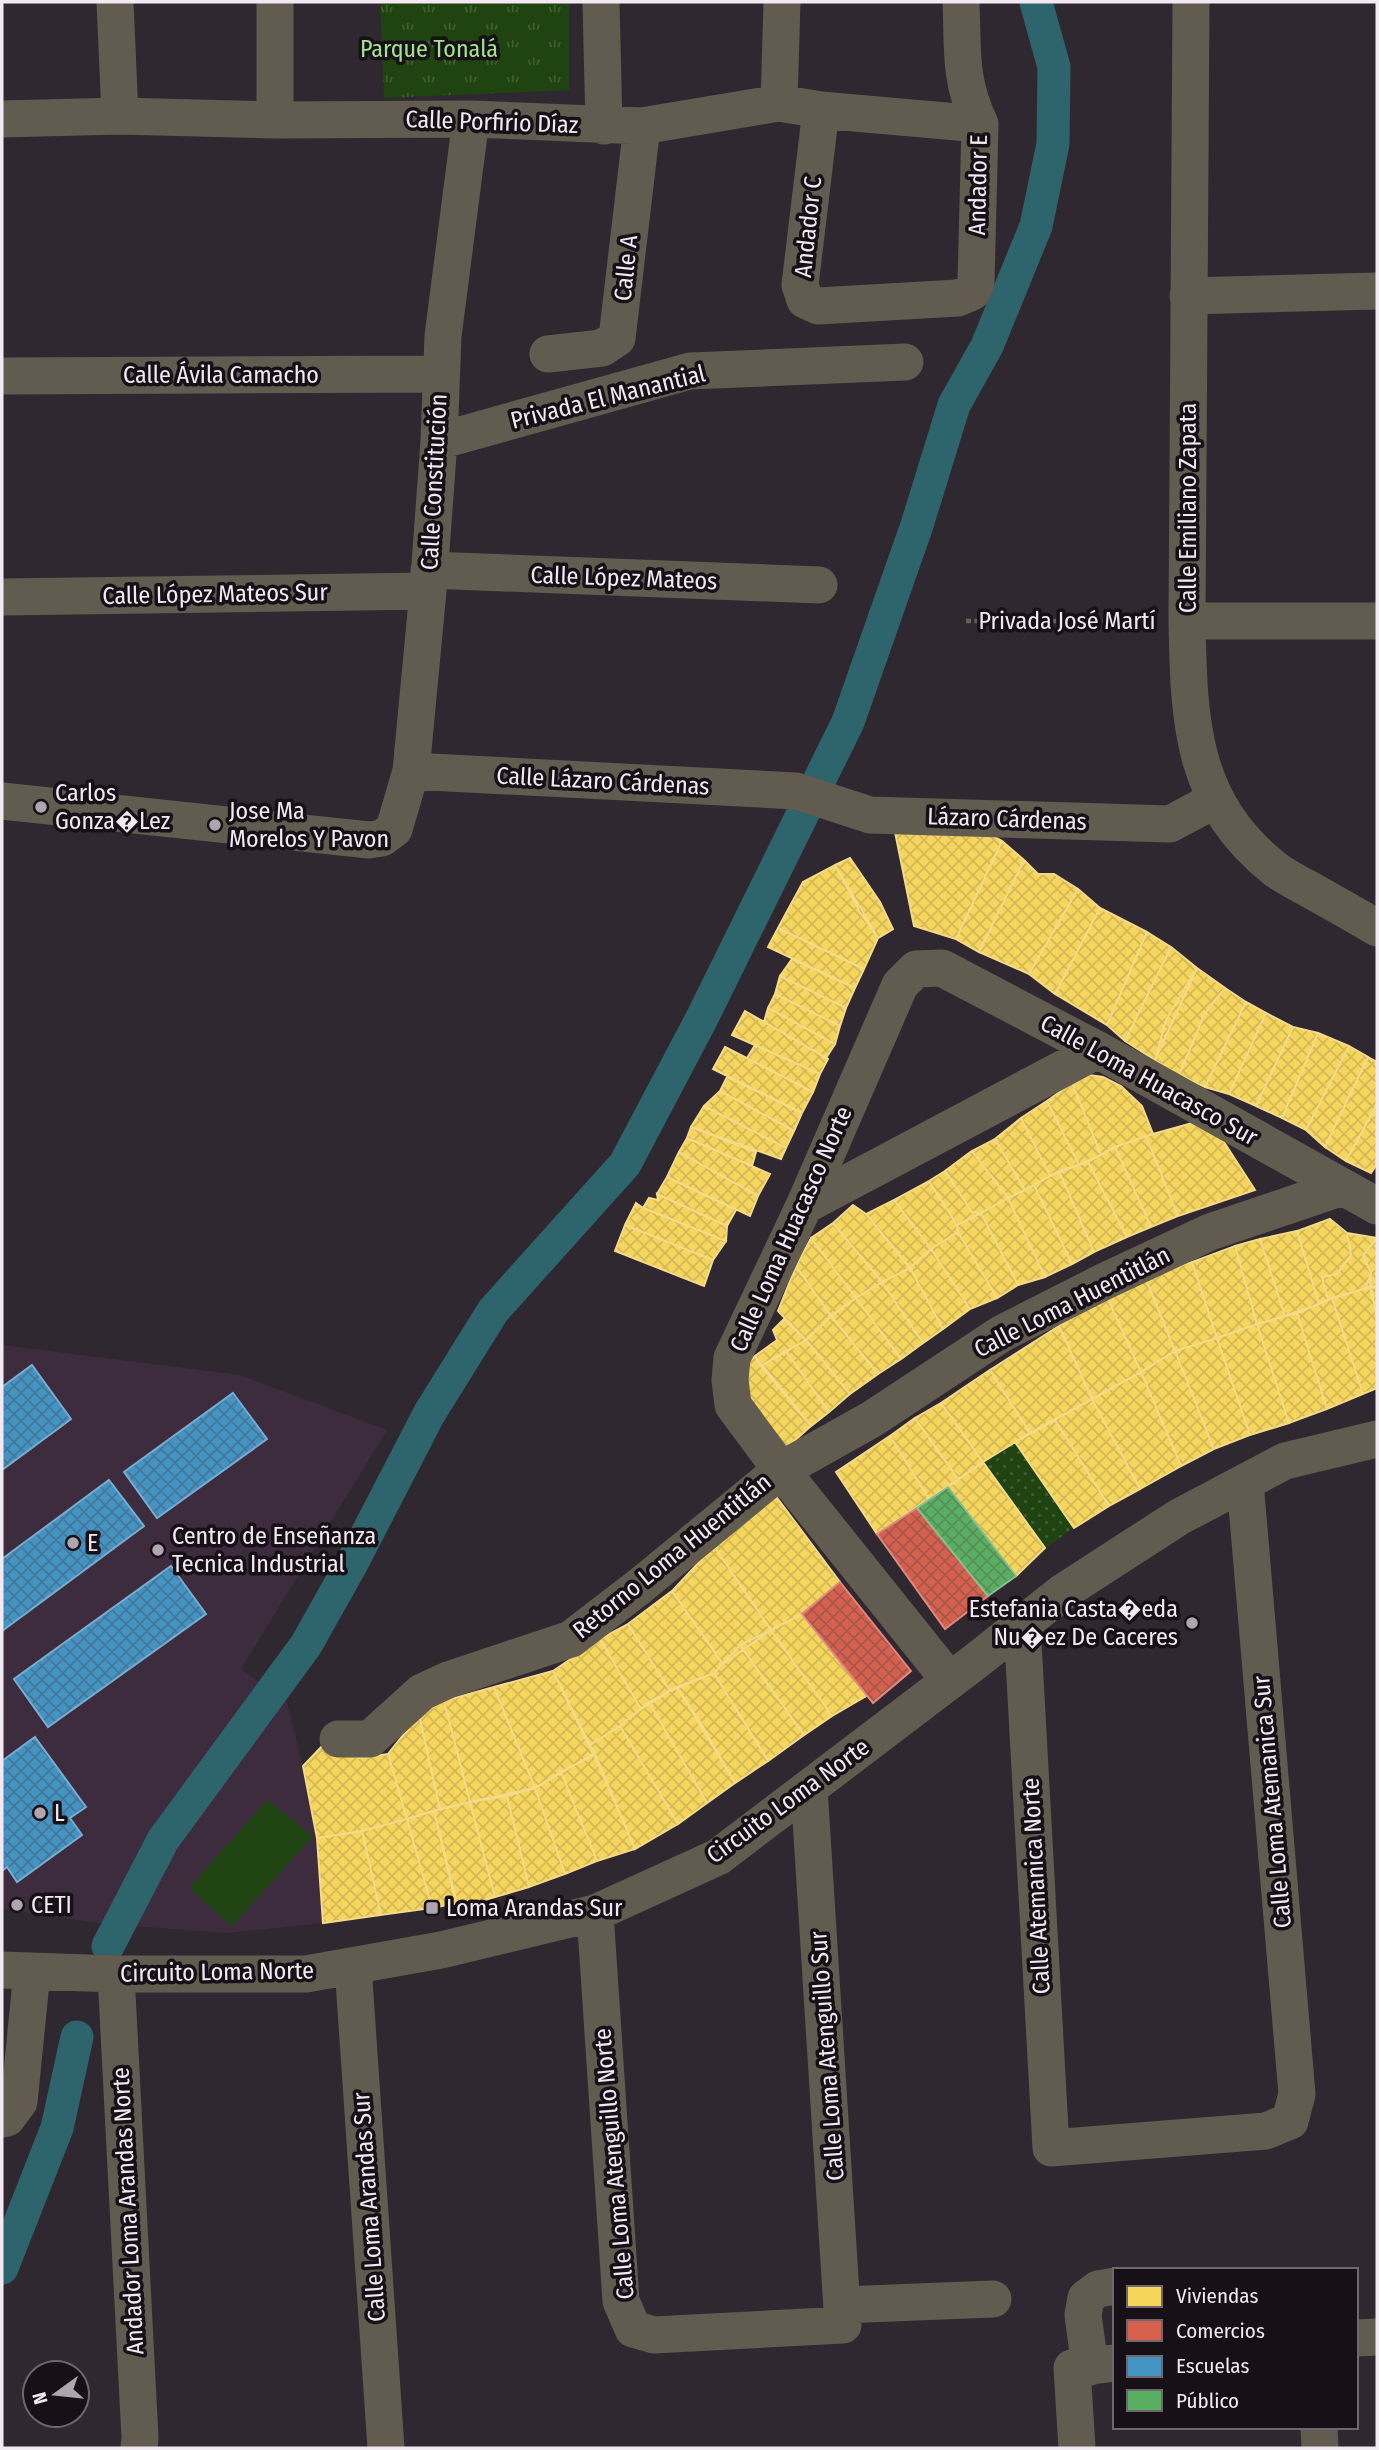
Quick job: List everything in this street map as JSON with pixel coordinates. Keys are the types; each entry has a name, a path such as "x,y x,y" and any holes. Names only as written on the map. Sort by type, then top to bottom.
{"street":[{"path":"115,2 120,116"},
{"path":"275,2 275,120"},
{"path":"601,2 604,126"},
{"path":"779,103 782,2"},
{"name":"Andador E","path":"961,2 963,79 980,124 976,283 972,292"},
{"name":"Calle Emiliano Zapata","path":"1191,2 1187,621 1189,693 1197,752 1216,800 1229,824 1250,848 1277,870 1377,928"},
{"name":"Calle Porfirio Díaz","path":"2,119 120,116 275,120 471,119 642,126 779,103 821,110 980,124"},
{"name":"Andador C","path":"821,110 800,285 805,300 818,306 958,298 972,292"},
{"name":"Calle Constitución","path":"2,801 369,840 382,838 394,829 411,771 429,580 439,441 440,374 471,119"},
{"name":"Calle A","path":"548,354 602,348 617,338 642,126"},
{"path":"1188,296 1377,290"},
{"name":"Privada El Manantial","path":"439,441 690,371 905,362"},
{"name":"Calle Ávila Camacho","path":"2,376 440,374"},
{"name":"Calle López Mateos","path":"429,580 819,585"},
{"name":"Calle López Mateos Sur","path":"2,597 429,580"},
{"name":"Privada José Martí","path":"1187,621 1377,621"},
{"name":"Calle Lázaro Cárdenas","path":"411,771 796,791"},
{"name":"Lázaro Cárdenas","path":"796,791 870,815 1170,824 1216,800"},
{"name":"Calle Loma Huacasco Sur","path":"916,969 942,968 1098,1050 1377,1206"},
{"name":"Calle Loma Huacasco Norte","path":"916,969 900,985 804,1206 732,1358 730,1380 733,1405 781,1470 950,1681"},
{"path":"804,1206 1098,1050"},
{"name":"Calle Loma Huentitlán","path":"781,1470 872,1419 1001,1334 1104,1282 1210,1233 1343,1187"},
{"name":"Circuito Loma Norte","path":"17,1971 306,1974 441,1950 595,1913 718,1857 1063,1592 1179,1517 1285,1461 1377,1439"},
{"name":"Retorno Loma Huentitlán","path":"338,1739 370,1739 422,1692 449,1680 571,1639 781,1470"},
{"name":"Calle Loma Atemanica Sur","path":"1051,2148 1266,2131 1290,2120 1297,2094 1245,1482"},
{"name":"Calle Atemanica Norte","path":"1022,1624 1051,2148"},
{"name":"Calle Loma Atenguillo Sur","path":"809,1787 843,2315"},
{"name":"Calle Loma Atenguillo Norte","path":"595,1913 621,2301 634,2329 654,2335 993,2299"},
{"name":"Calle Loma Arandas Sur","path":"353,1966 386,2448"},
{"path":"2,2119 7,2118 19,2102 17,1971"},
{"name":"Andador Loma Arandas Norte","path":"116,1974 139,2448"},
{"path":"1077,2448 1092,2366 1083,2315 1086,2298 1098,2289 1113,2287"},
{"path":"1358,2338 1377,2337"},
{"path":"1319,2429 1320,2448"}],"path":[{"name":"Privada José Martí","path":"966,621 1187,621"}],"shaded area":[{"name":"Centro de Enseñanza Tecnica Industrial","path":"2,1345 240,1375 387,1430 241,1669 287,1702 315,1815 323,1923 228,1933 105,1924 2,1909"}],"green space":[{"name":"Parque Tonalá","path":"380,2 569,2 569,90 384,98"},
{"path":"1015,1442 1074,1528 1045,1548 983,1462"},
{"path":"267,1800 313,1836 232,1926 189,1888"}],"building: Viviendas":[{"path":"895,832 987,833 1002,841 956,939 914,926"},
{"path":"1002,841 1024,860 979,952 956,939"},
{"path":"850,858 880,902 893,929 878,938 835,865"},
{"path":"1024,860 1038,874 1054,874 1078,889 1029,974 979,952"},
{"path":"835,865 860,912 878,938 864,969 778,928 803,882"},
{"path":"1078,889 1100,908 1055,994 1029,974"},
{"path":"1100,908 1147,932 1107,1025 1055,994"},
{"path":"778,928 864,969 855,988 768,947"},
{"path":"1147,932 1171,947 1125,1041 1107,1025"},
{"path":"1171,947 1197,968 1155,1060 1125,1041"},
{"path":"792,959 855,988 846,1008 780,976"},
{"path":"1197,968 1225,988 1205,1013 1179,1075 1155,1060 1166,1020"},
{"path":"780,976 846,1008 840,1026 775,994"},
{"path":"1225,988 1246,1002 1205,1087 1179,1075 1205,1013"},
{"path":"775,994 840,1026 835,1044 768,1008"},
{"path":"1246,1002 1266,1013 1229,1094 1205,1087"},
{"path":"768,1008 835,1044 826,1058 764,1022"},
{"path":"745,1011 828,1059 820,1074 732,1035"},
{"path":"1266,1013 1293,1027 1256,1106 1229,1094"},
{"path":"1293,1027 1318,1033 1282,1118 1256,1106"},
{"path":"1318,1033 1349,1046 1306,1130 1282,1118"},
{"path":"755,1045 820,1074 813,1092 747,1058"},
{"path":"1349,1046 1368,1057 1325,1147 1306,1130"},
{"path":"725,1047 813,1092 802,1113 713,1069"},
{"path":"1368,1057 1377,1062 1377,1104 1346,1161 1325,1147"},
{"path":"1089,1075 1103,1077 1121,1086 1142,1106 1153,1134 1115,1147 1101,1155 1072,1083"},
{"path":"727,1077 802,1113 794,1131 720,1091"},
{"path":"1072,1083 1101,1155 1079,1165 1047,1101"},
{"path":"720,1091 794,1131 786,1148 704,1106"},
{"path":"1047,1101 1079,1165 1050,1176 1021,1118"},
{"path":"1377,1104 1377,1164 1371,1173 1346,1161"},
{"path":"704,1106 786,1148 781,1159 691,1127"},
{"path":"1021,1118 1050,1176 1025,1190 995,1139"},
{"path":"1192,1123 1222,1139 1255,1190 1178,1216 1146,1136"},
{"path":"691,1127 756,1152 752,1166 687,1138"},
{"path":"1146,1136 1178,1216 1151,1227 1115,1147"},
{"path":"687,1138 770,1174 758,1196 679,1152"},
{"path":"995,1139 1025,1190 1008,1198 972,1151"},
{"path":"1115,1147 1151,1227 1127,1237 1088,1162"},
{"path":"972,1151 1008,1198 981,1213 972,1212 945,1171"},
{"path":"679,1152 758,1196 750,1216 667,1177"},
{"path":"1088,1162 1127,1237 1094,1252 1059,1171"},
{"path":"945,1171 972,1212 981,1213 957,1225 929,1181"},
{"path":"1059,1171 1094,1252 1072,1264 1034,1185"},
{"path":"667,1177 736,1210 727,1226 657,1194"},
{"path":"929,1181 957,1225 958,1232 931,1249 894,1200"},
{"path":"1034,1185 1072,1264 1045,1277 1008,1198"},
{"path":"657,1194 727,1226 726,1241 643,1208 649,1198 658,1200"},
{"path":"1008,1198 1045,1277 1018,1285 981,1213"},
{"path":"894,1200 931,1249 910,1268 866,1214"},
{"path":"636,1203 726,1241 713,1260 625,1225"},
{"path":"853,1205 866,1214 910,1268 882,1282 833,1223"},
{"path":"981,1213 1018,1285 997,1298 958,1232 957,1225"},
{"path":"1330,1219 1347,1233 1351,1255 1337,1274 1322,1277 1328,1300 1319,1304 1297,1231"},
{"path":"833,1223 882,1282 856,1298 811,1238"},
{"path":"625,1225 713,1260 704,1286 615,1251"},
{"path":"1297,1231 1319,1304 1285,1316 1260,1239"},
{"path":"958,1232 997,1298 970,1309 931,1249"},
{"path":"1347,1233 1377,1238 1363,1256 1371,1273 1370,1287 1328,1300 1322,1277 1337,1274 1351,1255"},
{"path":"811,1238 856,1298 831,1316 796,1266"},
{"path":"1377,1238 1377,1287 1365,1289 1371,1273 1363,1256"},
{"path":"1260,1239 1285,1316 1257,1324 1235,1246"},
{"path":"1235,1246 1257,1324 1217,1338 1192,1262"},
{"path":"931,1249 970,1309 943,1329 910,1268"},
{"path":"1192,1262 1217,1338 1175,1351 1145,1277"},
{"path":"796,1266 831,1316 806,1340 778,1311"},
{"path":"910,1268 943,1329 923,1343 882,1282"},
{"path":"1145,1277 1175,1351 1141,1372 1107,1297"},
{"path":"882,1282 923,1343 901,1359 856,1298"},
{"path":"1377,1286 1377,1316 1370,1287"},
{"path":"1370,1287 1377,1316 1377,1388 1363,1394 1332,1298"},
{"path":"1107,1297 1141,1372 1092,1399 1059,1326"},
{"path":"856,1298 901,1359 878,1374 831,1316"},
{"path":"1332,1298 1363,1394 1327,1409 1297,1313"},
{"path":"1297,1313 1327,1409 1289,1423 1257,1324"},
{"path":"831,1316 878,1374 850,1394 806,1340"},
{"path":"784,1319 806,1340 761,1366 755,1356 777,1340 773,1330"},
{"path":"1257,1324 1289,1423 1250,1435 1217,1338"},
{"path":"1059,1326 1092,1399 1030,1433 990,1370"},
{"path":"1217,1338 1250,1435 1214,1449 1175,1351"},
{"path":"806,1340 850,1394 829,1412 786,1351"},
{"path":"786,1351 829,1412 811,1426 761,1366"},
{"path":"1175,1351 1214,1449 1181,1466 1141,1372"},
{"path":"755,1356 811,1426 782,1452 738,1398 739,1371"},
{"path":"990,1370 1030,1433 983,1462 941,1403"},
{"path":"1141,1372 1181,1466 1140,1489 1092,1399"},
{"path":"1092,1399 1140,1489 1109,1506 1055,1420"},
{"path":"941,1403 983,1462 958,1479 915,1418"},
{"path":"915,1418 958,1479 929,1499 890,1436"},
{"path":"1055,1420 1109,1506 1074,1528 1015,1442"},
{"path":"890,1436 929,1499 877,1534 836,1472"},
{"path":"983,1462 1045,1548 1016,1576 948,1487"},
{"path":"775,1495 840,1582 802,1614 771,1630 714,1546"},
{"path":"714,1546 771,1630 723,1664 672,1591"},
{"path":"672,1591 723,1664 714,1673 670,1691 628,1624"},
{"path":"802,1614 868,1695 832,1716 771,1630"},
{"path":"628,1624 670,1691 641,1709 600,1639"},
{"path":"771,1630 832,1716 804,1735 740,1645"},
{"path":"600,1639 641,1709 590,1745 553,1671"},
{"path":"740,1645 804,1735 768,1761 714,1673"},
{"path":"553,1671 593,1754 535,1788 494,1687"},
{"path":"714,1673 768,1761 735,1783 677,1687"},
{"path":"494,1687 535,1788 470,1802 444,1701"},
{"path":"677,1687 735,1783 707,1803 649,1702"},
{"path":"444,1701 470,1802 440,1809 419,1715"},
{"path":"649,1702 707,1803 678,1824 620,1726"},
{"path":"419,1715 440,1809 407,1819 388,1754"},
{"path":"620,1726 678,1824 635,1849 590,1745"},
{"path":"325,1743 358,1758 388,1754 407,1819 362,1831 317,1838 303,1766"},
{"path":"595,1754 635,1849 597,1861 561,1772"},
{"path":"561,1772 597,1861 565,1874 535,1788"},
{"path":"535,1788 565,1874 529,1887 507,1796"},
{"path":"507,1796 529,1887 495,1897 470,1802"},
{"path":"470,1802 495,1897 457,1908 434,1811"},
{"path":"434,1811 457,1903 432,1908 407,1819"},
{"path":"407,1819 432,1908 381,1915 362,1831"},
{"path":"362,1831 381,1915 323,1923 317,1838"}],"building: Comercios":[{"path":"917,1508 988,1596 945,1629 877,1534"},
{"path":"840,1582 911,1671 873,1703 802,1614"}],"building: Escuelas":[{"path":"32,1365 71,1419 2,1470 2,1387"},
{"path":"233,1393 267,1439 157,1518 124,1472"},
{"name":"E","path":"109,1480 144,1526 2,1631 2,1559"},
{"path":"171,1566 206,1614 48,1727 14,1679"},
{"name":"L","path":"35,1737 86,1807 70,1818 82,1835 17,1882 7,1867 2,1871 2,1761"}],"building: Público":[{"path":"948,1487 1016,1576 988,1596 917,1508"}],"waterway":[{"path":"108,1946 163,1840 306,1645 351,1565 429,1414 493,1311 625,1164 702,1018 848,722 917,525 954,405 987,346 1036,226 1053,144 1054,67 1036,2"},
{"path":"2,2268 57,2128 77,2037"}],"place":[{"name":"Carlos Gonza�Lez","path":"41,807"},
{"name":"Jose Ma Morelos Y Pavon","path":"215,825"},
{"name":"E","path":"73,1543"},
{"name":"Centro de Enseñanza Tecnica Industrial","path":"158,1550"},
{"name":"Estefania Casta�eda Nu�ez De Caceres","path":"1192,1623"},
{"name":"L","path":"40,1813"},
{"name":"CETI","path":"17,1905"},
{"name":"Loma Arandas Sur","path":"432,1908"}]}
